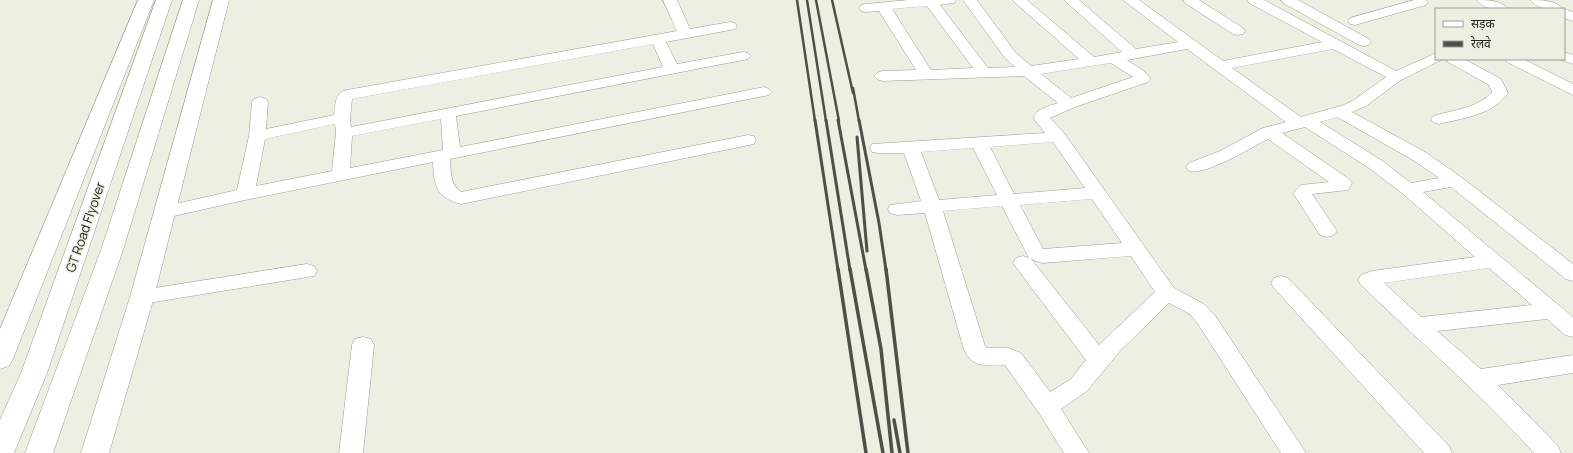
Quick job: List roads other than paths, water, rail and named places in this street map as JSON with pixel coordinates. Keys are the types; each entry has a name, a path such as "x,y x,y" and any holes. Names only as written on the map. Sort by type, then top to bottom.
{"highway":[{"path":"0,359 116,79 146,0"},
{"name":"GT Road Flyover","path":"0,452 34,373 164,0"},
{"path":"39,453 112,250 191,0"},
{"path":"94,453 142,298 221,0"}],"street":[{"path":"670,0 685,34"},
{"path":"866,8 949,0"},
{"path":"970,0 1010,55 1069,104"},
{"path":"1019,0 1091,62"},
{"path":"1071,0 1133,54"},
{"path":"1130,0 1189,44 1303,123 1375,164 1408,189 1573,330"},
{"path":"1195,0 1238,31"},
{"path":"1254,0 1396,77"},
{"path":"1288,0 1364,42"},
{"path":"1484,0 1499,8"},
{"path":"1537,0 1554,8"},
{"path":"929,1 983,72"},
{"path":"1355,22 1425,4"},
{"path":"883,6 926,74"},
{"path":"341,175 344,98 353,93 730,26"},
{"path":"658,39 672,70"},
{"path":"882,76 1028,71 1091,62 1189,44"},
{"path":"1220,66 1336,44"},
{"path":"257,136 448,113 743,56"},
{"path":"1195,167 1226,155 1269,132 1340,112 1360,103 1396,77 1435,57"},
{"path":"1114,58 1140,75 1143,79 1069,104 1042,116 1167,293 1197,309 1206,319 1294,453"},
{"path":"1439,119 1484,106 1495,100 1500,92 1496,82 1455,60"},
{"path":"1514,60 1573,90"},
{"path":"165,212 245,194 764,92"},
{"path":"245,194 257,136 260,102"},
{"path":"1340,112 1419,156 1455,180 1573,274"},
{"path":"448,113 446,154 447,191 453,197 461,198 748,140"},
{"path":"1269,132 1343,183 1342,186 1307,189 1302,193 1327,231"},
{"path":"878,148 911,148 1058,137"},
{"path":"979,143 1032,249 1036,254 1042,256 1135,249"},
{"path":"911,148 932,206 975,350 982,357 1008,356 1013,359 1047,406 1077,453"},
{"path":"1408,189 1455,180"},
{"path":"897,209 1096,193"},
{"path":"1492,261 1369,279 1369,281 1477,379 1548,453"},
{"path":"1023,263 1098,360"},
{"path":"142,298 307,271"},
{"path":"1281,283 1440,453"},
{"path":"1047,406 1079,385 1098,360 1167,293"},
{"path":"1416,325 1551,311"},
{"path":"351,453 363,345"},
{"path":"1477,379 1573,364"}],"railway":[{"path":"797,0 815,121"},
{"path":"807,0 826,121"},
{"path":"816,0 839,121"},
{"path":"832,0 853,93"},
{"path":"853,88 859,121"},
{"path":"815,120 838,270"},
{"path":"826,120 850,270"},
{"path":"838,120 866,270"},
{"path":"859,120 879,223 886,270"},
{"path":"857,137 867,251"},
{"path":"838,269 866,453"},
{"path":"850,269 883,453"},
{"path":"866,269 881,349 892,453"},
{"path":"886,269 908,453"},
{"path":"894,420 900,453"}]}
